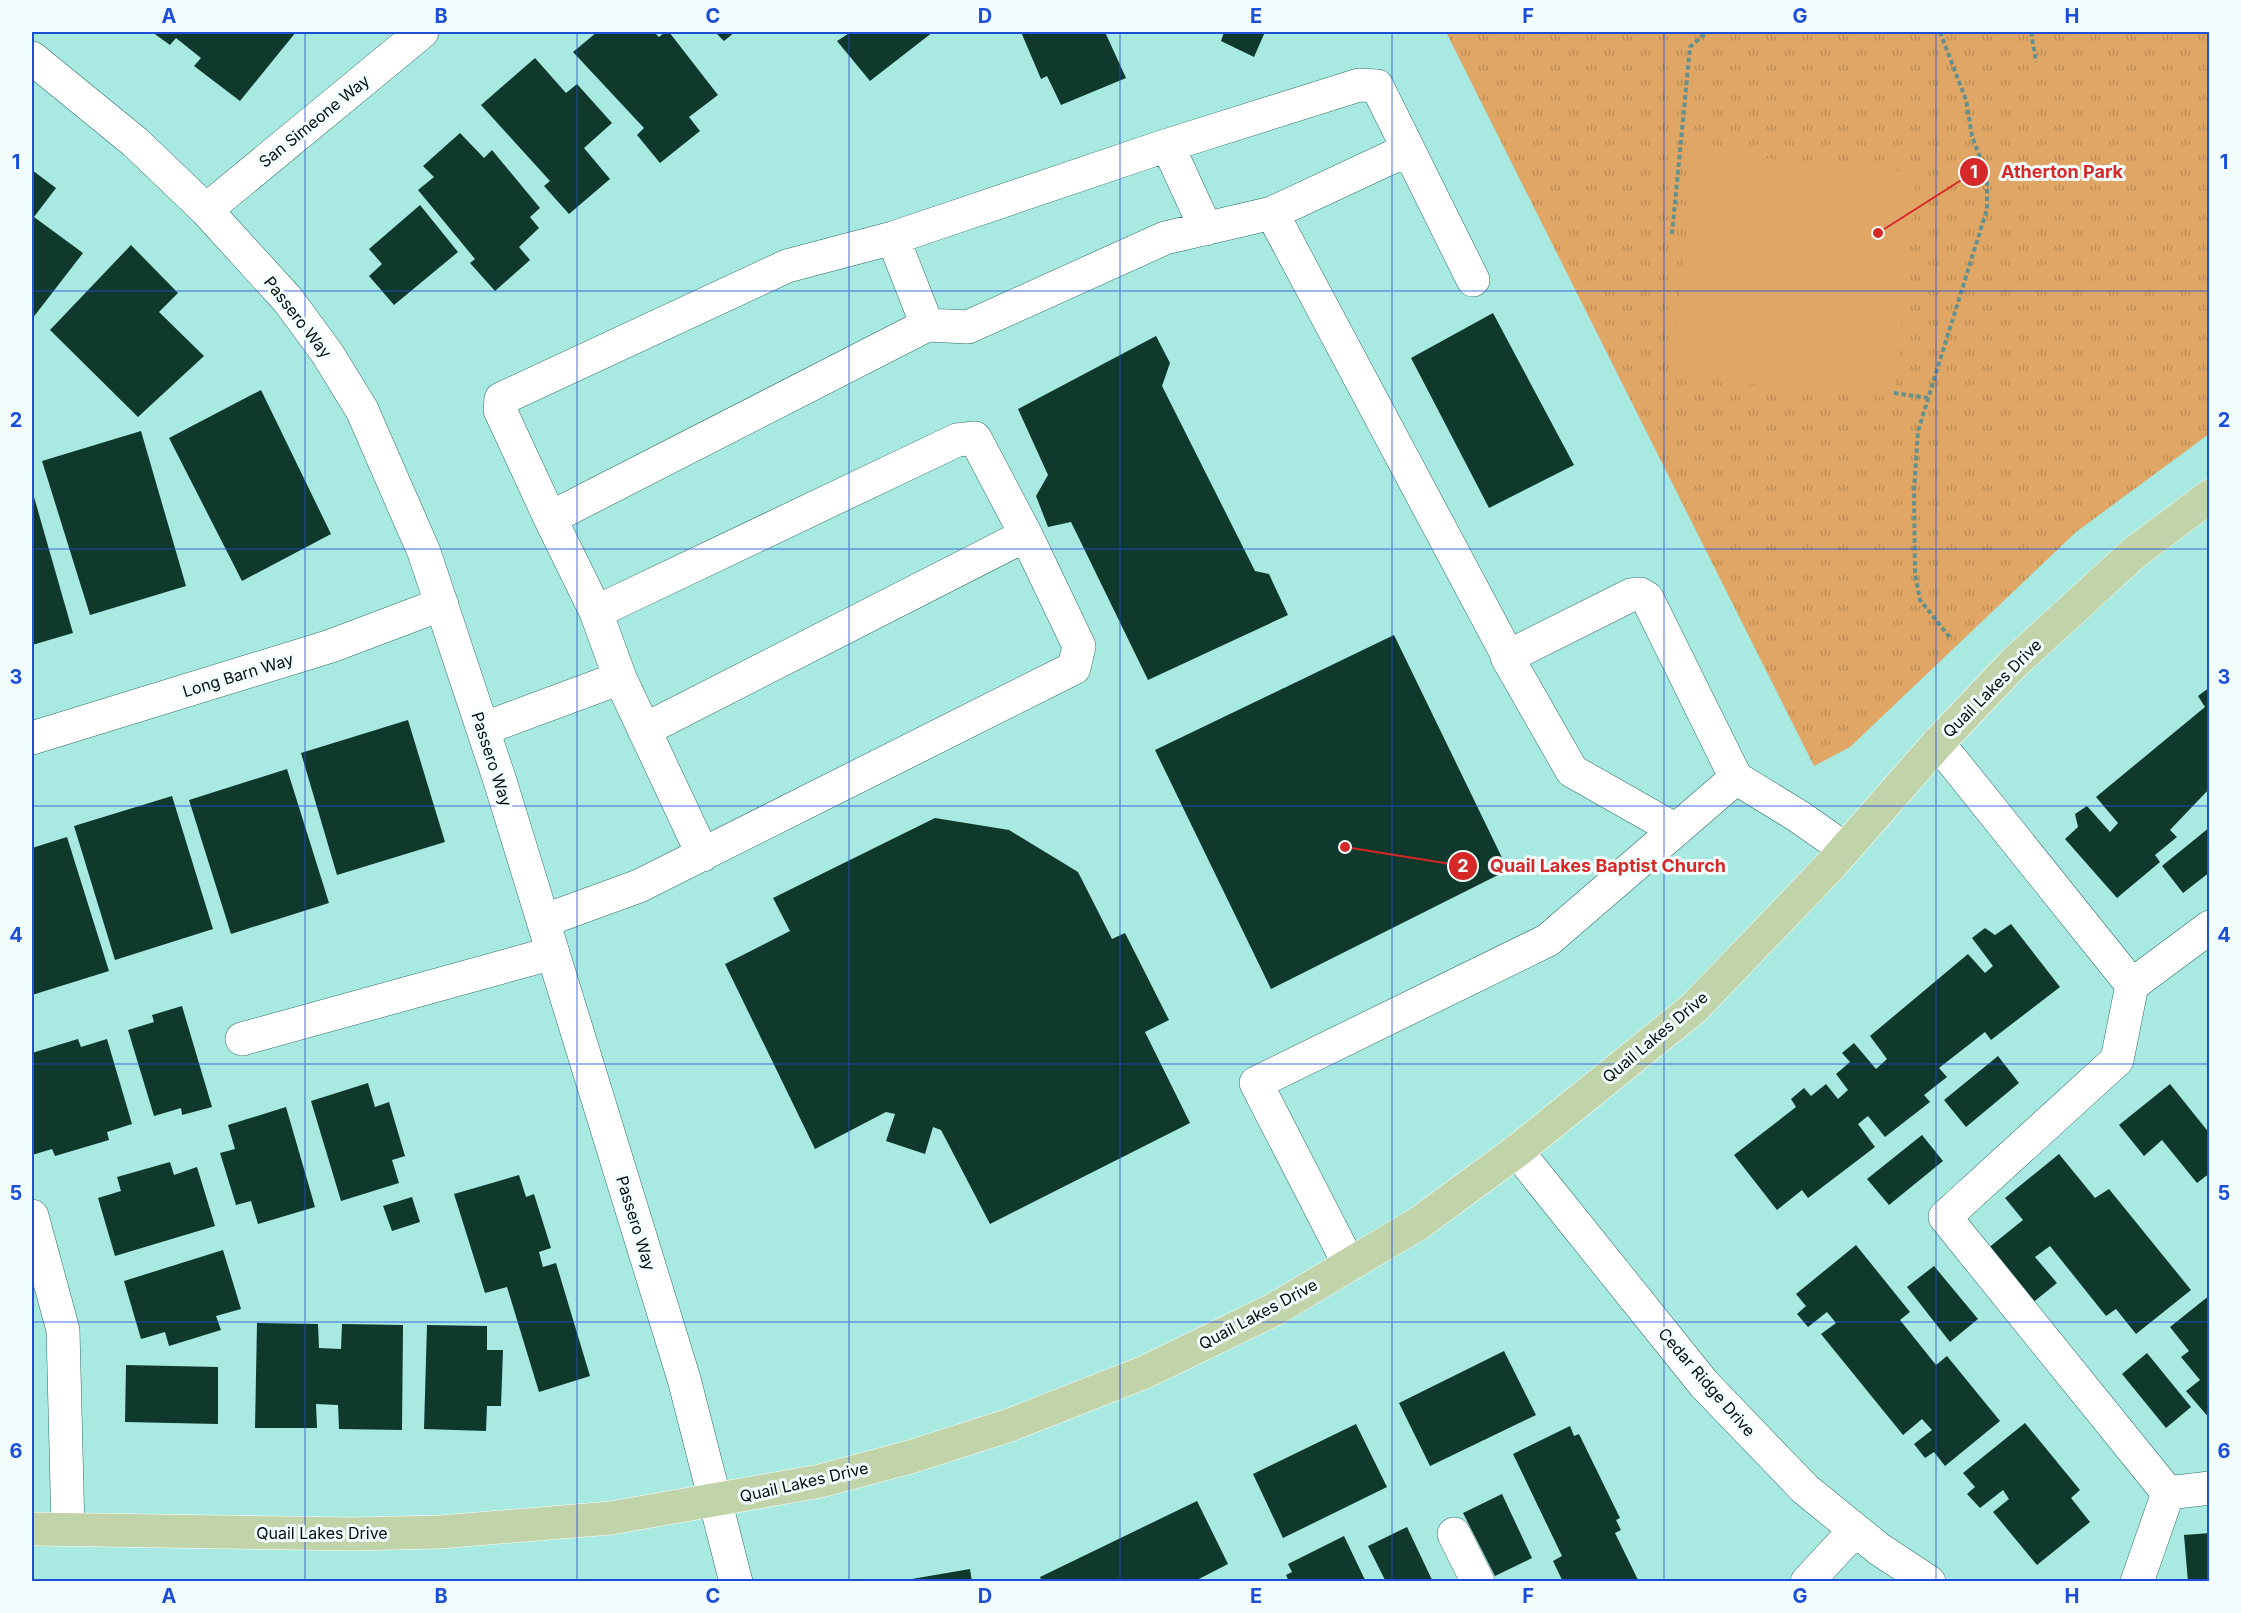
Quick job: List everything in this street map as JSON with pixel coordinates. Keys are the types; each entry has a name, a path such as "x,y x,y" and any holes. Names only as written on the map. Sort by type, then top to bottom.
{"main road":[{"name":"Quail Lakes Drive","path":"32,1529 352,1534 440,1532 611,1518 820,1481 1010,1425 1145,1372 1275,1309 1419,1223 1517,1151 1694,1008 1845,849 1938,743 2014,663 2133,553 2210,496"}],"street":[{"name":"San Simeone Way","path":"206,210 422,32"},
{"name":"Passero Way","path":"32,58 135,142 206,210 288,300 327,354 362,410 424,552 483,729 684,1379 736,1581"},
{"path":"703,855 620,678 596,612 500,410 501,399 787,266 893,238 1359,85 1377,86 1473,280"},
{"path":"1168,146 1206,229"},
{"path":"550,518 927,326 968,327 1165,238 1272,213 1407,150"},
{"path":"1272,213 1508,656 1572,771 1676,830"},
{"path":"893,238 927,326"},
{"path":"543,921 639,886 1074,668 1079,646 1026,535 975,438 957,440 596,612"},
{"path":"644,730 1026,535"},
{"path":"1508,656 1631,595 1640,594 1647,597 1736,778 1798,816 1845,849"},
{"name":"Long Barn Way","path":"32,738 331,646 442,604"},
{"path":"483,729 620,678"},
{"path":"1938,743 2132,985"},
{"path":"1349,1264 1256,1083 1548,940 1736,778"},
{"path":"2168,1493 1945,1217 2117,1060 2132,985 2210,927"},
{"path":"242,1039 553,953"},
{"name":"Cedar Ridge Drive","path":"1517,1151 1704,1384 1805,1490 1879,1549 1929,1581"},
{"path":"32,1216 63,1330 68,1529"},
{"path":"2168,1493 2210,1488"},
{"path":"2137,1581 2168,1493"},
{"path":"1807,1581 1855,1530"},
{"path":"1454,1534 1478,1581"}],"path":[{"path":"1672,234 1690,47 1707,32"},
{"path":"1940,32 1966,100 1972,136 1987,176 1987,209 1918,431 1914,490 1915,574 1920,600 1951,639"},
{"path":"2031,32 2036,62"},
{"path":"1894,393 1928,398"}],"green space":[{"path":"1446,32 2209,32 2209,434 2076,532 1850,747 1814,766"},
{"path":"1694,151 1916,173 1894,398 1672,376"}],"building":[{"path":"152,32 296,32 240,101 194,66 201,58 176,38 170,45"},
{"path":"597,32 654,32 659,37 669,32 718,95 689,117 700,131 660,163 637,135 644,128 573,52"},
{"path":"715,32 735,32 724,41"},
{"path":"851,32 933,32 870,81 837,41"},
{"path":"1021,32 1105,32 1126,78 1061,105 1047,76 1041,79"},
{"path":"1224,32 1265,32 1254,57 1221,41"},
{"path":"535,58 566,93 577,84 612,123 584,148 610,179 569,214 544,186 550,181 481,105"},
{"path":"460,133 484,158 492,150 540,208 530,217 539,228 519,247 530,260 495,291 470,263 475,259 418,190 434,177 423,166"},
{"path":"32,170 56,188 34,217 83,253 32,319"},
{"path":"420,205 458,252 394,305 369,276 382,264 369,249"},
{"path":"131,245 178,293 159,312 204,356 138,417 50,330"},
{"path":"1493,313 1574,465 1489,508 1411,358"},
{"path":"1156,336 1170,363 1162,386 1255,571 1269,574 1288,615 1148,680 1071,522 1048,527 1036,496 1048,475 1018,409"},
{"path":"261,390 331,534 242,581 169,438"},
{"path":"141,431 186,586 90,615 42,461"},
{"path":"32,490 73,633 32,645"},
{"path":"1394,635 1508,870 1271,989 1155,750"},
{"path":"2210,687 2210,788 2170,830 2177,837 2155,855 2160,862 2117,898 2065,839 2078,827 2075,814 2087,806 2110,832 2118,823 2096,797 2205,707 2198,696"},
{"path":"408,720 445,842 337,875 301,753"},
{"path":"287,769 329,903 231,934 189,800"},
{"path":"172,796 213,929 115,960 74,826"},
{"path":"935,818 1009,830 1078,872 1112,939 1125,933 1169,1020 1145,1032 1190,1123 990,1224 941,1130 933,1127 925,1154 886,1141 895,1114 886,1112 815,1149 725,964 790,931 773,898"},
{"path":"2210,827 2210,872 2183,893 2162,866"},
{"path":"67,837 109,971 32,995 32,848"},
{"path":"2011,924 2060,987 1991,1040 1985,1032 1939,1068 1947,1077 1924,1095 1930,1102 1885,1137 1868,1116 1858,1124 1875,1147 1808,1198 1802,1190 1777,1210 1734,1155 1796,1107 1791,1099 1804,1088 1811,1096 1826,1084 1838,1099 1848,1090 1836,1074 1850,1062 1842,1053 1854,1043 1876,1069 1887,1059 1870,1036 1968,954 1985,973 1993,966 1972,938 1985,928 1995,935"},
{"path":"182,1006 212,1107 182,1115 181,1108 154,1116 128,1030 154,1022 152,1015"},
{"path":"78,1039 81,1047 107,1039 132,1124 107,1132 109,1140 55,1156 52,1149 32,1155 32,1053"},
{"path":"1998,1056 2019,1083 1966,1127 1944,1100"},
{"path":"368,1083 375,1107 389,1102 405,1156 392,1160 399,1183 341,1201 311,1101"},
{"path":"2170,1084 2210,1134 2210,1173 2197,1183 2162,1140 2144,1156 2119,1125"},
{"path":"286,1107 315,1207 258,1224 251,1201 236,1205 220,1153 235,1149 228,1125"},
{"path":"1922,1135 1943,1161 1889,1205 1867,1179"},
{"path":"2059,1154 2095,1198 2109,1189 2191,1290 2136,1334 2116,1309 2106,1316 2050,1246 2035,1257 2057,1283 2031,1304 1987,1249 2023,1220 2005,1198"},
{"path":"170,1162 174,1175 197,1167 215,1226 115,1256 98,1198 121,1191 117,1177"},
{"path":"519,1175 526,1197 534,1194 551,1248 539,1252 543,1267 556,1263 590,1376 539,1392 507,1287 485,1293 454,1194"},
{"path":"412,1197 420,1222 392,1231 383,1206"},
{"path":"1856,1245 1910,1312 1900,1320 1936,1365 1947,1356 2000,1421 1945,1466 1934,1452 1925,1458 1914,1444 1932,1430 1922,1419 1903,1435 1821,1334 1836,1323 1827,1312 1808,1327 1797,1314 1806,1306 1796,1294"},
{"path":"223,1250 241,1309 216,1316 221,1330 169,1346 165,1332 141,1339 124,1281"},
{"path":"1934,1266 1978,1319 1950,1342 1907,1287"},
{"path":"2210,1295 2210,1419 2186,1391 2200,1380 2181,1357 2189,1351 2170,1327"},
{"path":"257,1323 318,1324 319,1348 341,1349 342,1324 403,1325 402,1430 339,1429 338,1405 316,1404 317,1428 255,1428"},
{"path":"427,1325 487,1326 487,1350 503,1350 501,1406 487,1406 486,1431 424,1429"},
{"path":"1504,1351 1536,1415 1430,1466 1399,1403"},
{"path":"2147,1353 2191,1407 2166,1428 2122,1374"},
{"path":"126,1365 218,1367 218,1424 125,1422"},
{"path":"2025,1423 2080,1490 2071,1498 2090,1522 2037,1565 1993,1512 2009,1499 2003,1490 1980,1508 1967,1494 1975,1487 1963,1473"},
{"path":"1356,1424 1387,1487 1283,1538 1253,1474"},
{"path":"1570,1426 1574,1436 1579,1434 1620,1518 1616,1520 1621,1530 1615,1533 1639,1582 1563,1582 1553,1561 1562,1556 1513,1454"},
{"path":"1502,1494 1532,1558 1495,1576 1463,1513"},
{"path":"1197,1501 1228,1564 1193,1582 1042,1582 1040,1577"},
{"path":"1407,1527 1433,1582 1386,1582 1368,1546"},
{"path":"2210,1533 2210,1582 2188,1582 2184,1535"},
{"path":"1344,1536 1366,1582 1289,1582 1286,1575 1292,1572 1288,1564"},
{"path":"970,1569 972,1582 906,1582 906,1580"}],"place":[{"name":"Atherton Park","path":"1878,233"},
{"name":"Quail Lakes Baptist Church","path":"1345,847"}]}
